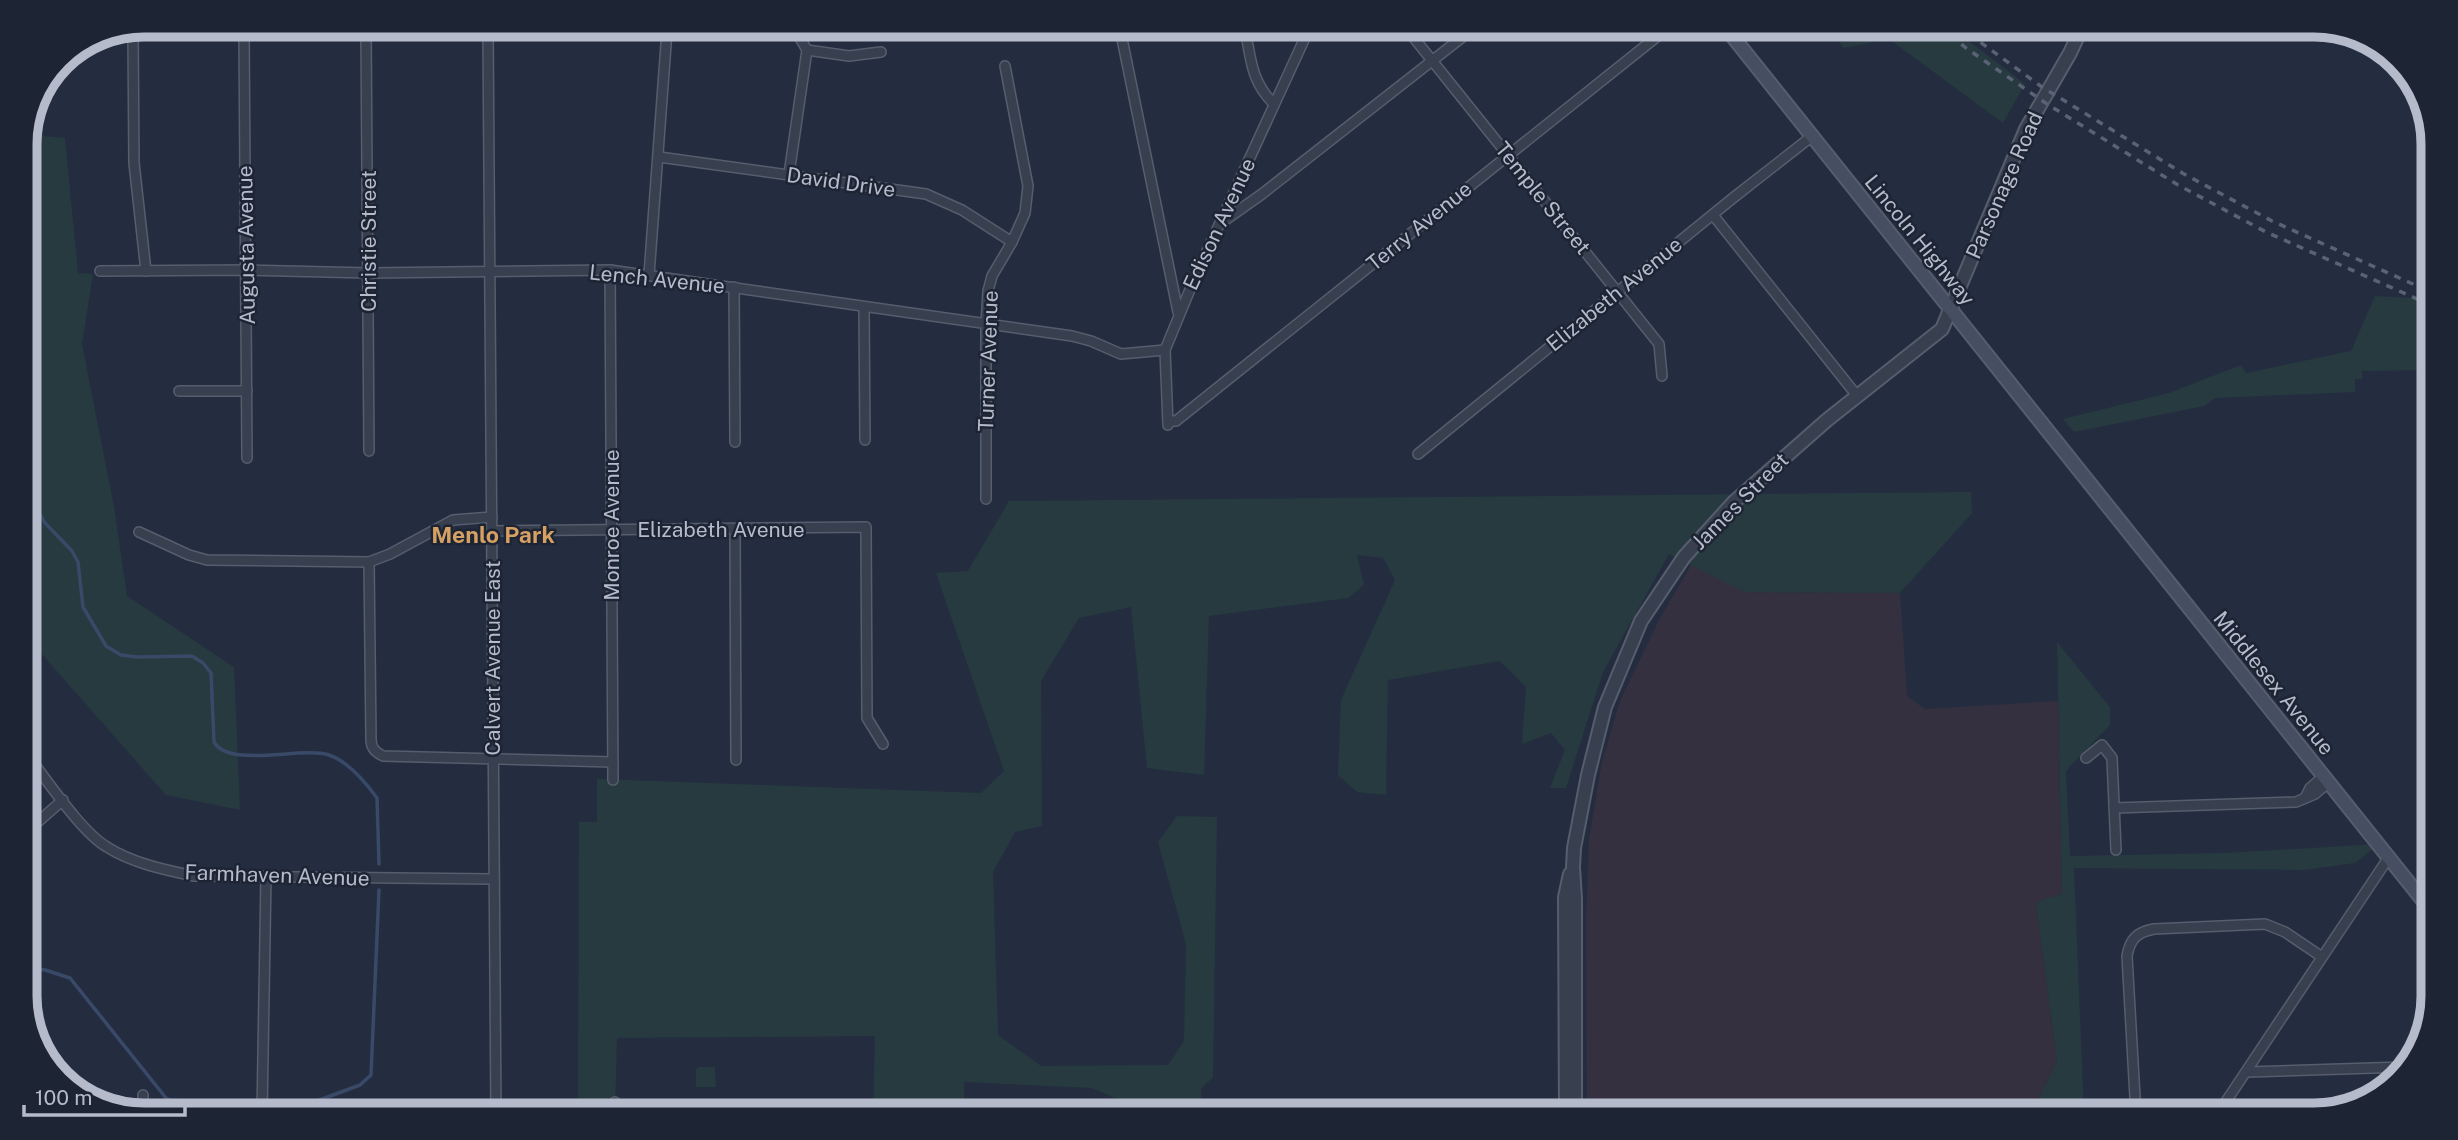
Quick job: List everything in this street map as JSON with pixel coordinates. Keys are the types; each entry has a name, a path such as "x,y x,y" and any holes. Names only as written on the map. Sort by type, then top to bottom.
{"main road":[{"name":"Lincoln Highway","path":"1733,37 2085,478"},
{"name":"Middlesex Avenue","path":"2085,478 2421,896"}],"street":[{"name":"Augusta Avenue","path":"244,37 247,458"},
{"name":"Christie Street","path":"366,37 369,451"},
{"name":"Calvert Avenue East","path":"488,37 496,1103"},
{"path":"649,275 667,37"},
{"path":"789,174 807,50 799,37"},
{"path":"1122,37 1179,313"},
{"path":"1246,37 1254,77 1262,92 1273,103"},
{"name":"Edison Avenue","path":"1168,424 1165,350 1273,103 1305,37"},
{"name":"Temple Street","path":"1413,37 1659,344 1662,376"},
{"path":"1221,223 1463,37"},
{"name":"Terry Avenue","path":"1168,424 1176,421 1656,37"},
{"name":"Parsonage Road","path":"1951,311 2026,128 2077,37"},
{"path":"133,38 134,163 146,271"},
{"path":"807,50 849,56 881,52"},
{"name":"Turner Avenue","path":"986,499 986,324 992,276 1012,242 1024,213 1028,186 1005,66"},
{"name":"Elizabeth Avenue","path":"1418,454 1811,137"},
{"name":"David Drive","path":"659,157 926,194 962,210 1012,242"},
{"path":"1713,215 1858,397"},
{"name":"Lench Avenue","path":"100,271 369,273 610,270 1072,336 1121,354 1165,350"},
{"name":"Monroe Avenue","path":"610,270 613,780"},
{"path":"734,287 735,442"},
{"path":"864,307 865,440"},
{"name":"James Street","path":"1575,1103 1573,867 1580,808 1605,706 1642,621 1684,557 1711,525 1787,453 1942,329 1951,311"},
{"path":"179,390 247,391"},
{"path":"139,532 207,560 369,562 390,554 453,520 492,517"},
{"name":"Elizabeth Avenue","path":"492,531 866,527 867,718 883,744"},
{"path":"735,530 736,760"},
{"path":"369,562 371,739 374,750 383,756 612,762"},
{"path":"2086,758 2102,745 2112,758 2116,850"},
{"name":"Farmhaven Avenue","path":"37,767 86,830 106,847 144,863 194,876 493,879"},
{"path":"2114,808 2296,802 2315,794 2326,779"},
{"path":"37,823 63,800"},
{"path":"2225,1103 2389,858"},
{"name":"James Street","path":"1566,1103 1565,897 1567,880 1573,867"},
{"path":"262,1103 266,876"},
{"path":"2135,1103 2127,956 2129,946 2139,933 2154,929 2265,924 2286,932 2322,957"},
{"path":"2247,1072 2394,1067"},
{"path":"143,1096 143,1103"}],"shaded area":[{"path":"1836,37 1963,37 2025,84 2003,123 1889,39 1843,48"},
{"path":"42,110 43,136 65,138 78,273 93,274 82,344 114,507 127,596 234,667 240,810 166,795 37,649 37,136"},
{"path":"2375,296 2421,298 2421,370 2362,371 2362,379 2355,379 2355,392 2215,398 2204,406 2074,432 2063,419 2169,393 2241,365 2246,373 2351,351"},
{"path":"1971,492 1972,513 1900,593 1744,592 1669,554 1603,672 1566,788 1550,788 1565,750 1551,733 1522,744 1526,687 1500,661 1388,680 1386,795 1357,792 1338,775 1341,700 1395,580 1383,558 1357,555 1364,585 1348,598 1209,616 1204,775 1147,768 1131,607 1079,618 1041,681 1042,826 1015,832 993,872 998,1035 1041,1066 1168,1065 1184,1041 1186,944 1158,842 1177,816 1217,817 1213,1077 1201,1089 1201,1103 1126,1103 1092,1088 964,1082 964,1103 873,1103 875,1036 617,1038 615,1103 578,1103 579,822 597,822 597,779 981,793 1004,771 936,573 968,571 1009,501"},
{"path":"1694,560 1744,592 1900,593 1907,696 1925,709 2058,701 2062,895 2036,902 2057,1061 2037,1103 1587,1103 1586,921 1589,840 1602,762 1620,701 1659,620"},
{"path":"2057,642 2110,707 2110,725 2066,771 2070,856 2224,853 2379,844 2355,863 2304,870 2074,868 2084,1103 2037,1103 2057,1061 2036,902 2062,894"},
{"path":"715,1067 716,1087 696,1087 696,1069"}],"waterway":[{"path":"37,509 45,523 72,551 78,562 83,607 106,646 121,655 137,657 192,656 203,663 211,673 214,742 222,750 250,756 302,753 329,755 362,779 377,798 379,864"},
{"path":"311,1103 360,1085 371,1075 379,890"},
{"path":"37,969 70,978 166,1098 206,1103"}],"railway":[{"path":"1953,37 2047,104 2178,185 2266,232 2421,301"},
{"path":"1973,37 2042,87 2184,174 2272,221 2421,288"}],"district":[{"name":"Menlo Park","path":"493,534"}]}
